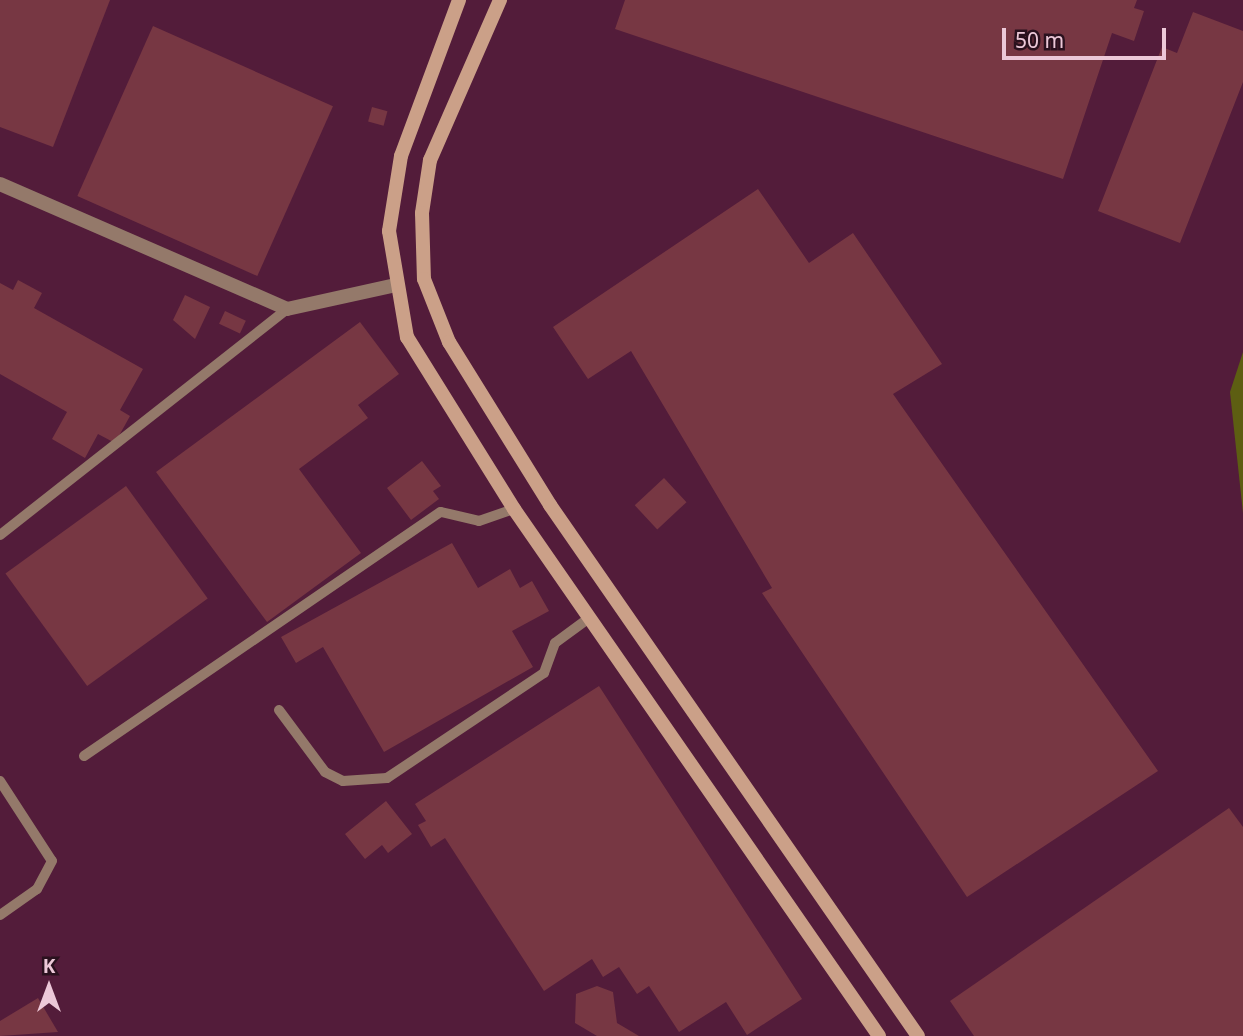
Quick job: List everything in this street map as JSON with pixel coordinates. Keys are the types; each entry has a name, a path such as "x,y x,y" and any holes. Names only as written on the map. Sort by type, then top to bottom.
{"street":[{"path":"459,0 401,156 389,231 396,285 407,337 514,509 879,1036"},
{"path":"500,0 430,160 422,212 424,279 449,341 550,505 918,1036"},
{"path":"0,184 287,309 396,285"}],"lane":[{"path":"0,535 287,309"},
{"path":"85,756 441,512 479,521 514,509"},
{"path":"279,710 325,772 343,780 387,778 544,673 555,643 589,618"},
{"path":"0,781 52,861 37,889 0,915"}],"shaded area":[{"path":"1243,352 1243,513 1230,392"}],"building":[{"path":"0,0 110,0 53,147 0,127"},
{"path":"625,0 1137,0 1134,8 1144,11 1134,41 1112,33 1063,179 615,29"},
{"path":"1193,12 1243,31 1243,82 1180,243 1098,211 1162,47 1177,53"},
{"path":"153,26 333,106 257,276 77,196"},
{"path":"372,107 387,111 384,126 368,121"},
{"path":"758,189 809,263 853,233 942,364 893,394 1158,771 967,897 762,593 772,588 631,351 588,379 553,327"},
{"path":"18,280 42,293 34,308 143,369 120,410 130,416 115,443 98,434 85,458 52,439 67,412 0,374 0,283 13,290"},
{"path":"185,295 210,307 195,339 173,320"},
{"path":"225,311 246,321 240,333 219,324"},
{"path":"360,322 399,374 358,405 368,418 299,469 361,553 267,622 156,472"},
{"path":"422,461 441,486 433,491 439,499 411,520 387,488"},
{"path":"664,478 687,502 657,529 635,505"},
{"path":"126,486 208,598 87,686 5,574"},
{"path":"452,543 478,588 510,569 520,588 532,581 549,611 512,631 533,667 384,752 323,647 296,663 281,637"},
{"path":"599,686 802,999 747,1035 726,1002 679,1032 649,986 637,994 619,967 603,977 592,959 544,991 445,838 431,847 418,825 426,821 415,804"},
{"path":"386,801 412,834 388,853 382,845 365,859 345,834"},
{"path":"1229,808 1243,827 1243,1036 974,1036 950,1001"},
{"path":"597,986 613,992 617,1023 639,1036 597,1036 575,1023 576,994"},
{"path":"38,998 58,1032 0,1036 0,1021"}]}
